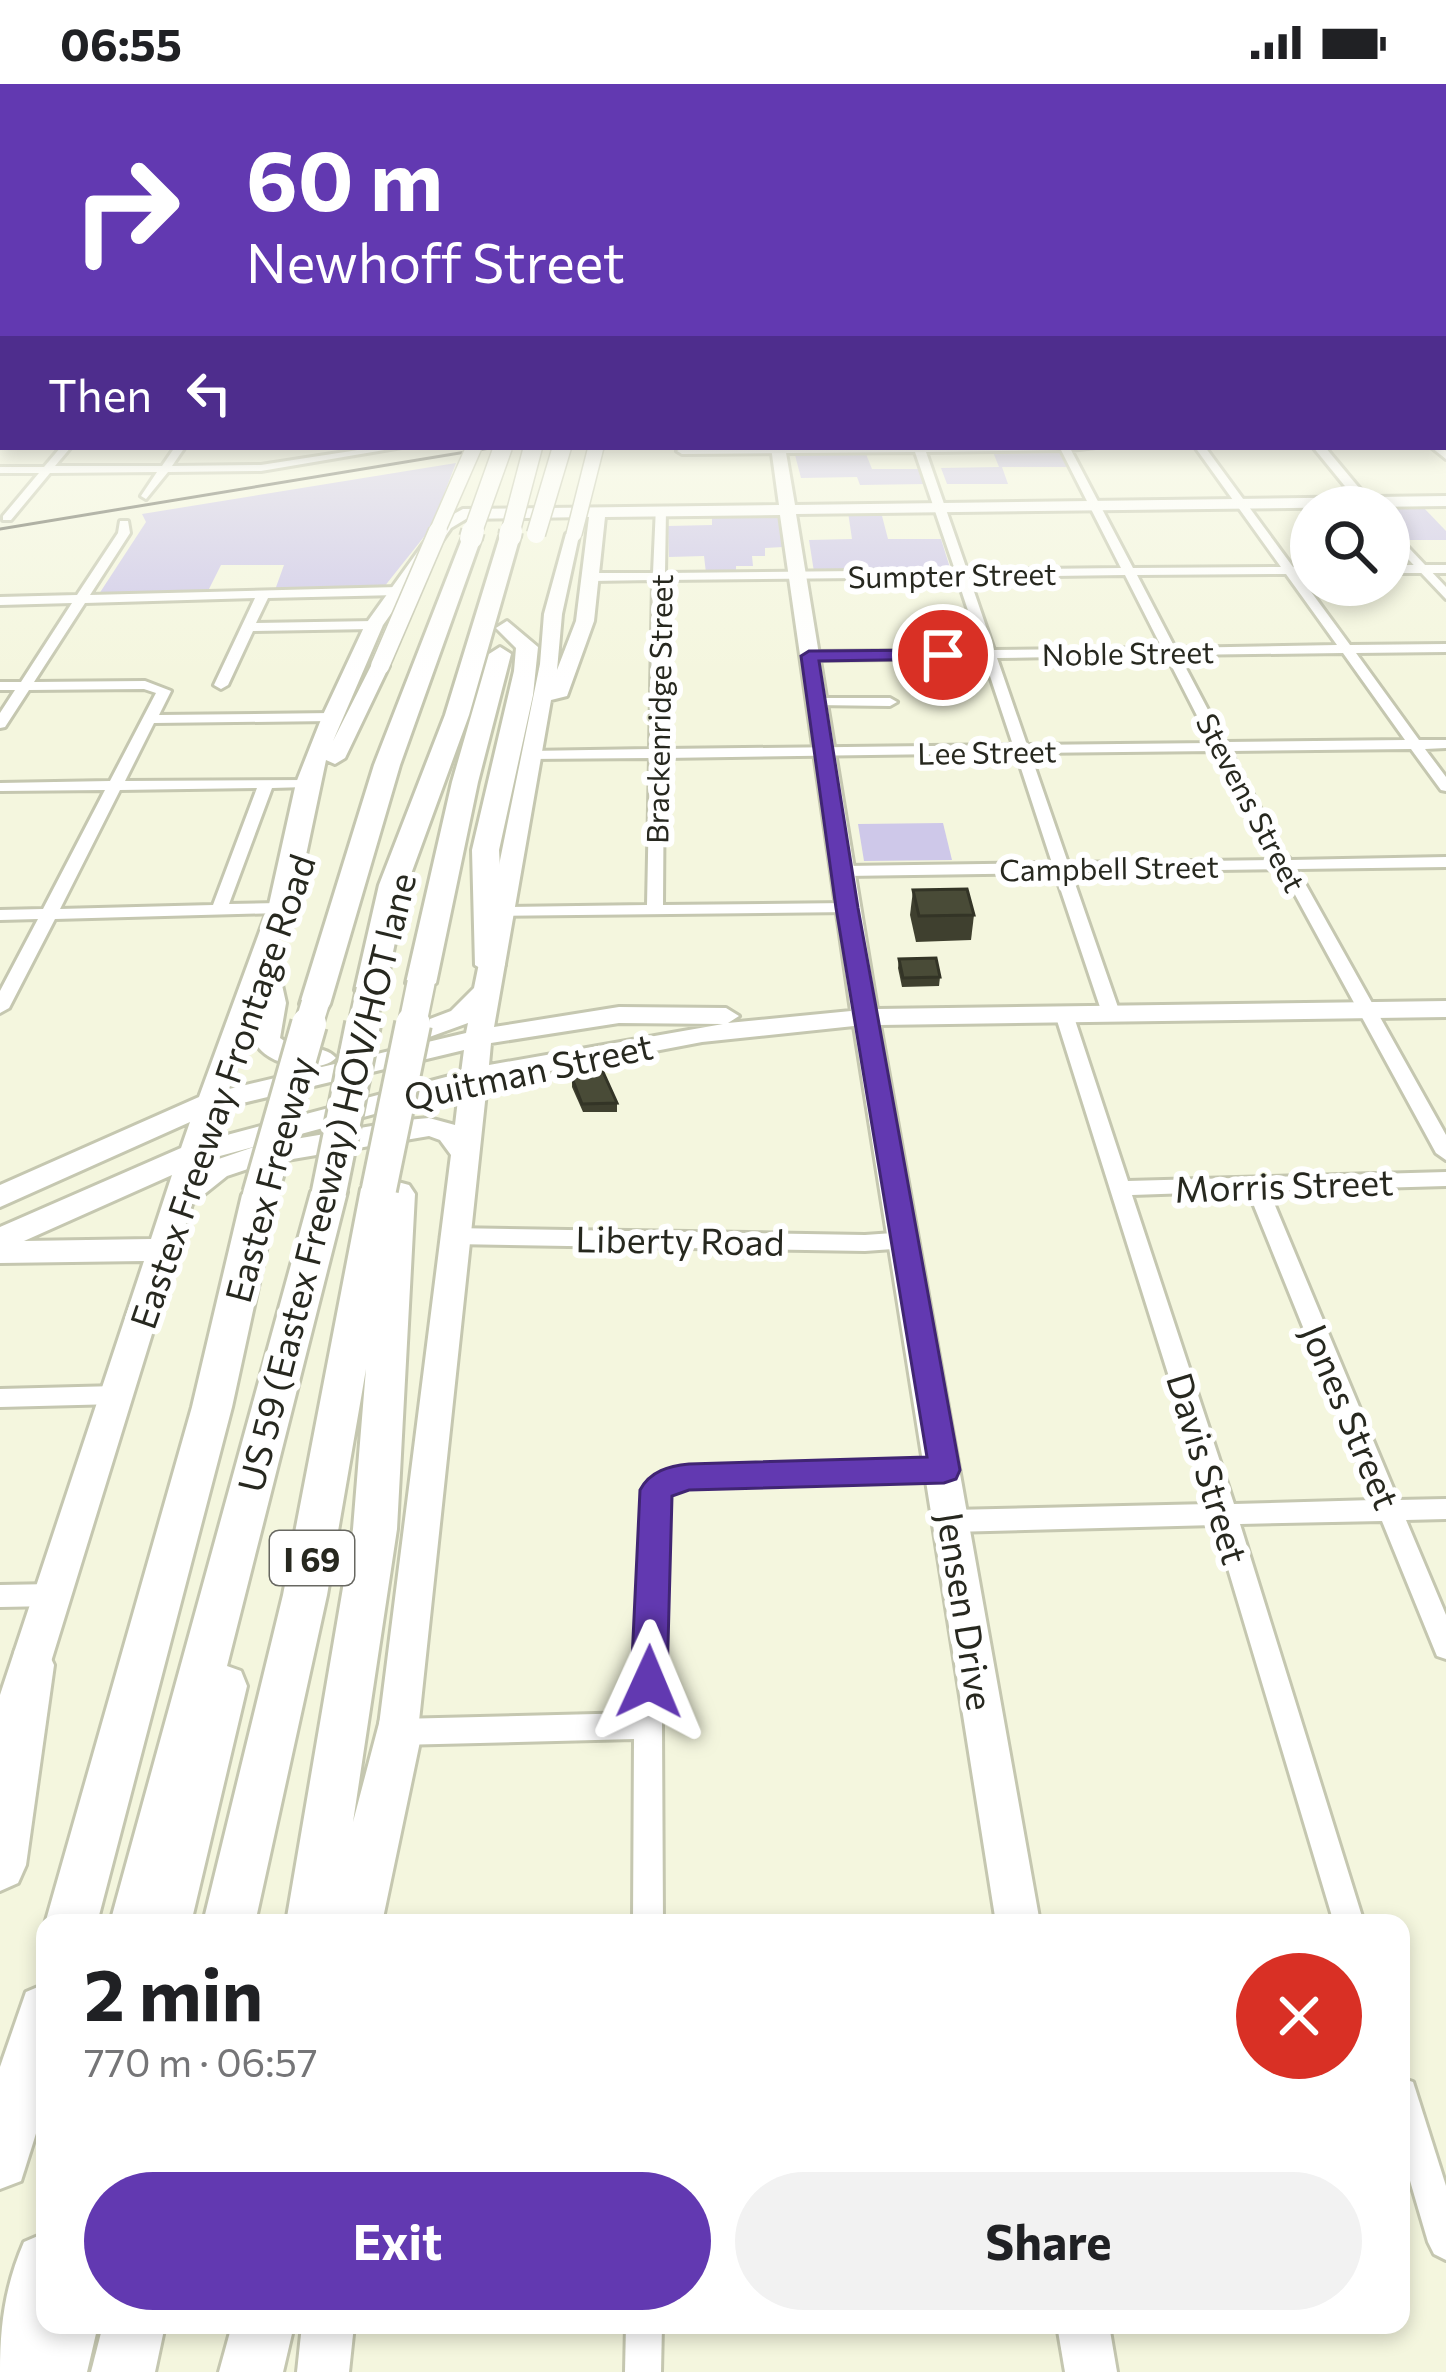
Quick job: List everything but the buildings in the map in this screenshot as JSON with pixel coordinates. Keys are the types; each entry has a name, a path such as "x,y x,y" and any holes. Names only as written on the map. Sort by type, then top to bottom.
{"highway":[{"name":"Eastex Freeway","path":"73,1914 212,1408 260,1195 315,1004 387,765 496,468"},
{"name":"US 59 (Eastex Freeway) HOV/HOT lane","path":"138,1914 329,1192 393,885 526,542 531,468"},
{"path":"526,542 554,468"},
{"name":"I 69","path":"231,1914 305,1595 388,1188 393,1113 465,782 510,618 527,647 526,676 520,717 488,834 481,892 488,978"},
{"path":"315,1914 375,1529 388,1188"},
{"name":"Eastex Freeway","path":"167,1914 229,1664 308,1270"},
{"path":"0,1865 31,1665"},
{"path":"358,1914 398,1732"},
{"path":"0,2160 36,2041"},
{"path":"16,2372 36,2297"},
{"path":"55,2372 65,2334"},
{"path":"123,2372 132,2334"},
{"path":"235,2372 241,2334"},
{"path":"251,2372 263,2334"},
{"path":"262,2372 265,2334"}],"main road":[{"name":"Eastex Freeway Frontage Road","path":"0,1748 262,949 336,754 380,666 465,468"},
{"path":"376,1914 479,1036 549,664 553,614 591,468"},
{"name":"Jensen Drive","path":"781,468 847,908 907,1240 1017,1914"},
{"path":"1410,503 1446,501"},
{"path":"279,908 307,783 332,717 374,625 455,517 468,512 1290,504"},
{"path":"529,755 540,744 577,645 592,578 598,510"},
{"path":"262,949 273,1003 265,1030 268,1042 285,1055 315,1059 460,1017 488,978"},
{"name":"Quitman Street","path":"193,1154 475,1078 743,1028 868,1017 1446,1009"},
{"name":"Quitman Street","path":"211,1102 479,1036 619,1015 841,1012 868,1017"},
{"path":"610,1051 616,1038 717,1016"},
{"path":"0,1197 211,1102"},
{"path":"179,1199 217,1169 260,1155 407,1129 450,1132 465,1154"},
{"path":"0,1240 193,1154"},
{"path":"0,1252 163,1250"},
{"path":"323,2372 327,2334"},
{"path":"1085,2334 1091,2372"}],"street":[{"path":"146,496 166,468"},
{"path":"0,470 262,468"},
{"path":"927,468 1111,1012"},
{"name":"Stevens Street","path":"1075,468 1277,855 1287,865 1446,1154"},
{"path":"1215,468 1446,787"},
{"path":"8,518 47,470"},
{"name":"Brackenridge Street","path":"655,909 660,509"},
{"path":"0,724 125,531 124,523"},
{"path":"1410,555 1446,595"},
{"path":"1410,569 1446,568"},
{"name":"Sumpter Street","path":"592,578 1289,570"},
{"path":"214,598 226,572"},
{"path":"0,601 398,591"},
{"path":"221,685 264,593"},
{"path":"248,626 374,625"},
{"name":"Noble Street","path":"809,656 1446,648"},
{"path":"0,686 161,688 163,696 0,1008"},
{"path":"818,702 890,702"},
{"path":"152,719 332,717"},
{"name":"Lee Street","path":"529,755 1446,744"},
{"path":"0,788 307,783"},
{"path":"220,910 266,784"},
{"name":"Campbell Street","path":"845,871 1446,862"},
{"path":"0,915 279,908"},
{"path":"501,912 847,908"},
{"name":"Davis Street","path":"1064,1014 1224,1512 1346,1914"},
{"name":"Morris Street","path":"1121,1188 1446,1179"},
{"name":"Jones Street","path":"1256,1185 1446,1647"},
{"name":"Liberty Road","path":"452,1237 725,1238 865,1244 907,1240"},
{"path":"0,1398 117,1395"},
{"path":"648,1914 656,1490 672,1479 689,1477 944,1470"},
{"path":"952,1521 1446,1510"},
{"path":"0,1596 53,1595"},
{"path":"398,1732 648,1726"},
{"path":"1410,2124 1446,2242"},
{"path":"644,2334 644,2372"}],"shaded area":[{"path":"427,468 454,468 431,528 384,587 275,590 284,565 221,565 207,593 99,594 146,522 142,514"},
{"path":"798,468 919,469 925,484 860,485 857,477 801,478"},
{"path":"941,468 1002,468 1008,484 947,484"},
{"path":"1410,507 1423,507 1446,531 1446,540 1410,540"},
{"path":"848,512 881,512 888,539 941,539 951,571 814,572 809,540 852,539"},
{"path":"712,514 777,514 783,547 765,548 765,556 752,556 753,566 736,566 736,573 706,573 704,556 669,557 668,526 712,525"},
{"path":"943,823 952,860 864,861 858,824"}],"railway":[{"path":"0,529 370,468"}],"route":[{"path":"649,1682 656,1490 672,1479 689,1477 944,1470 847,908 809,656 943,655"}]}
